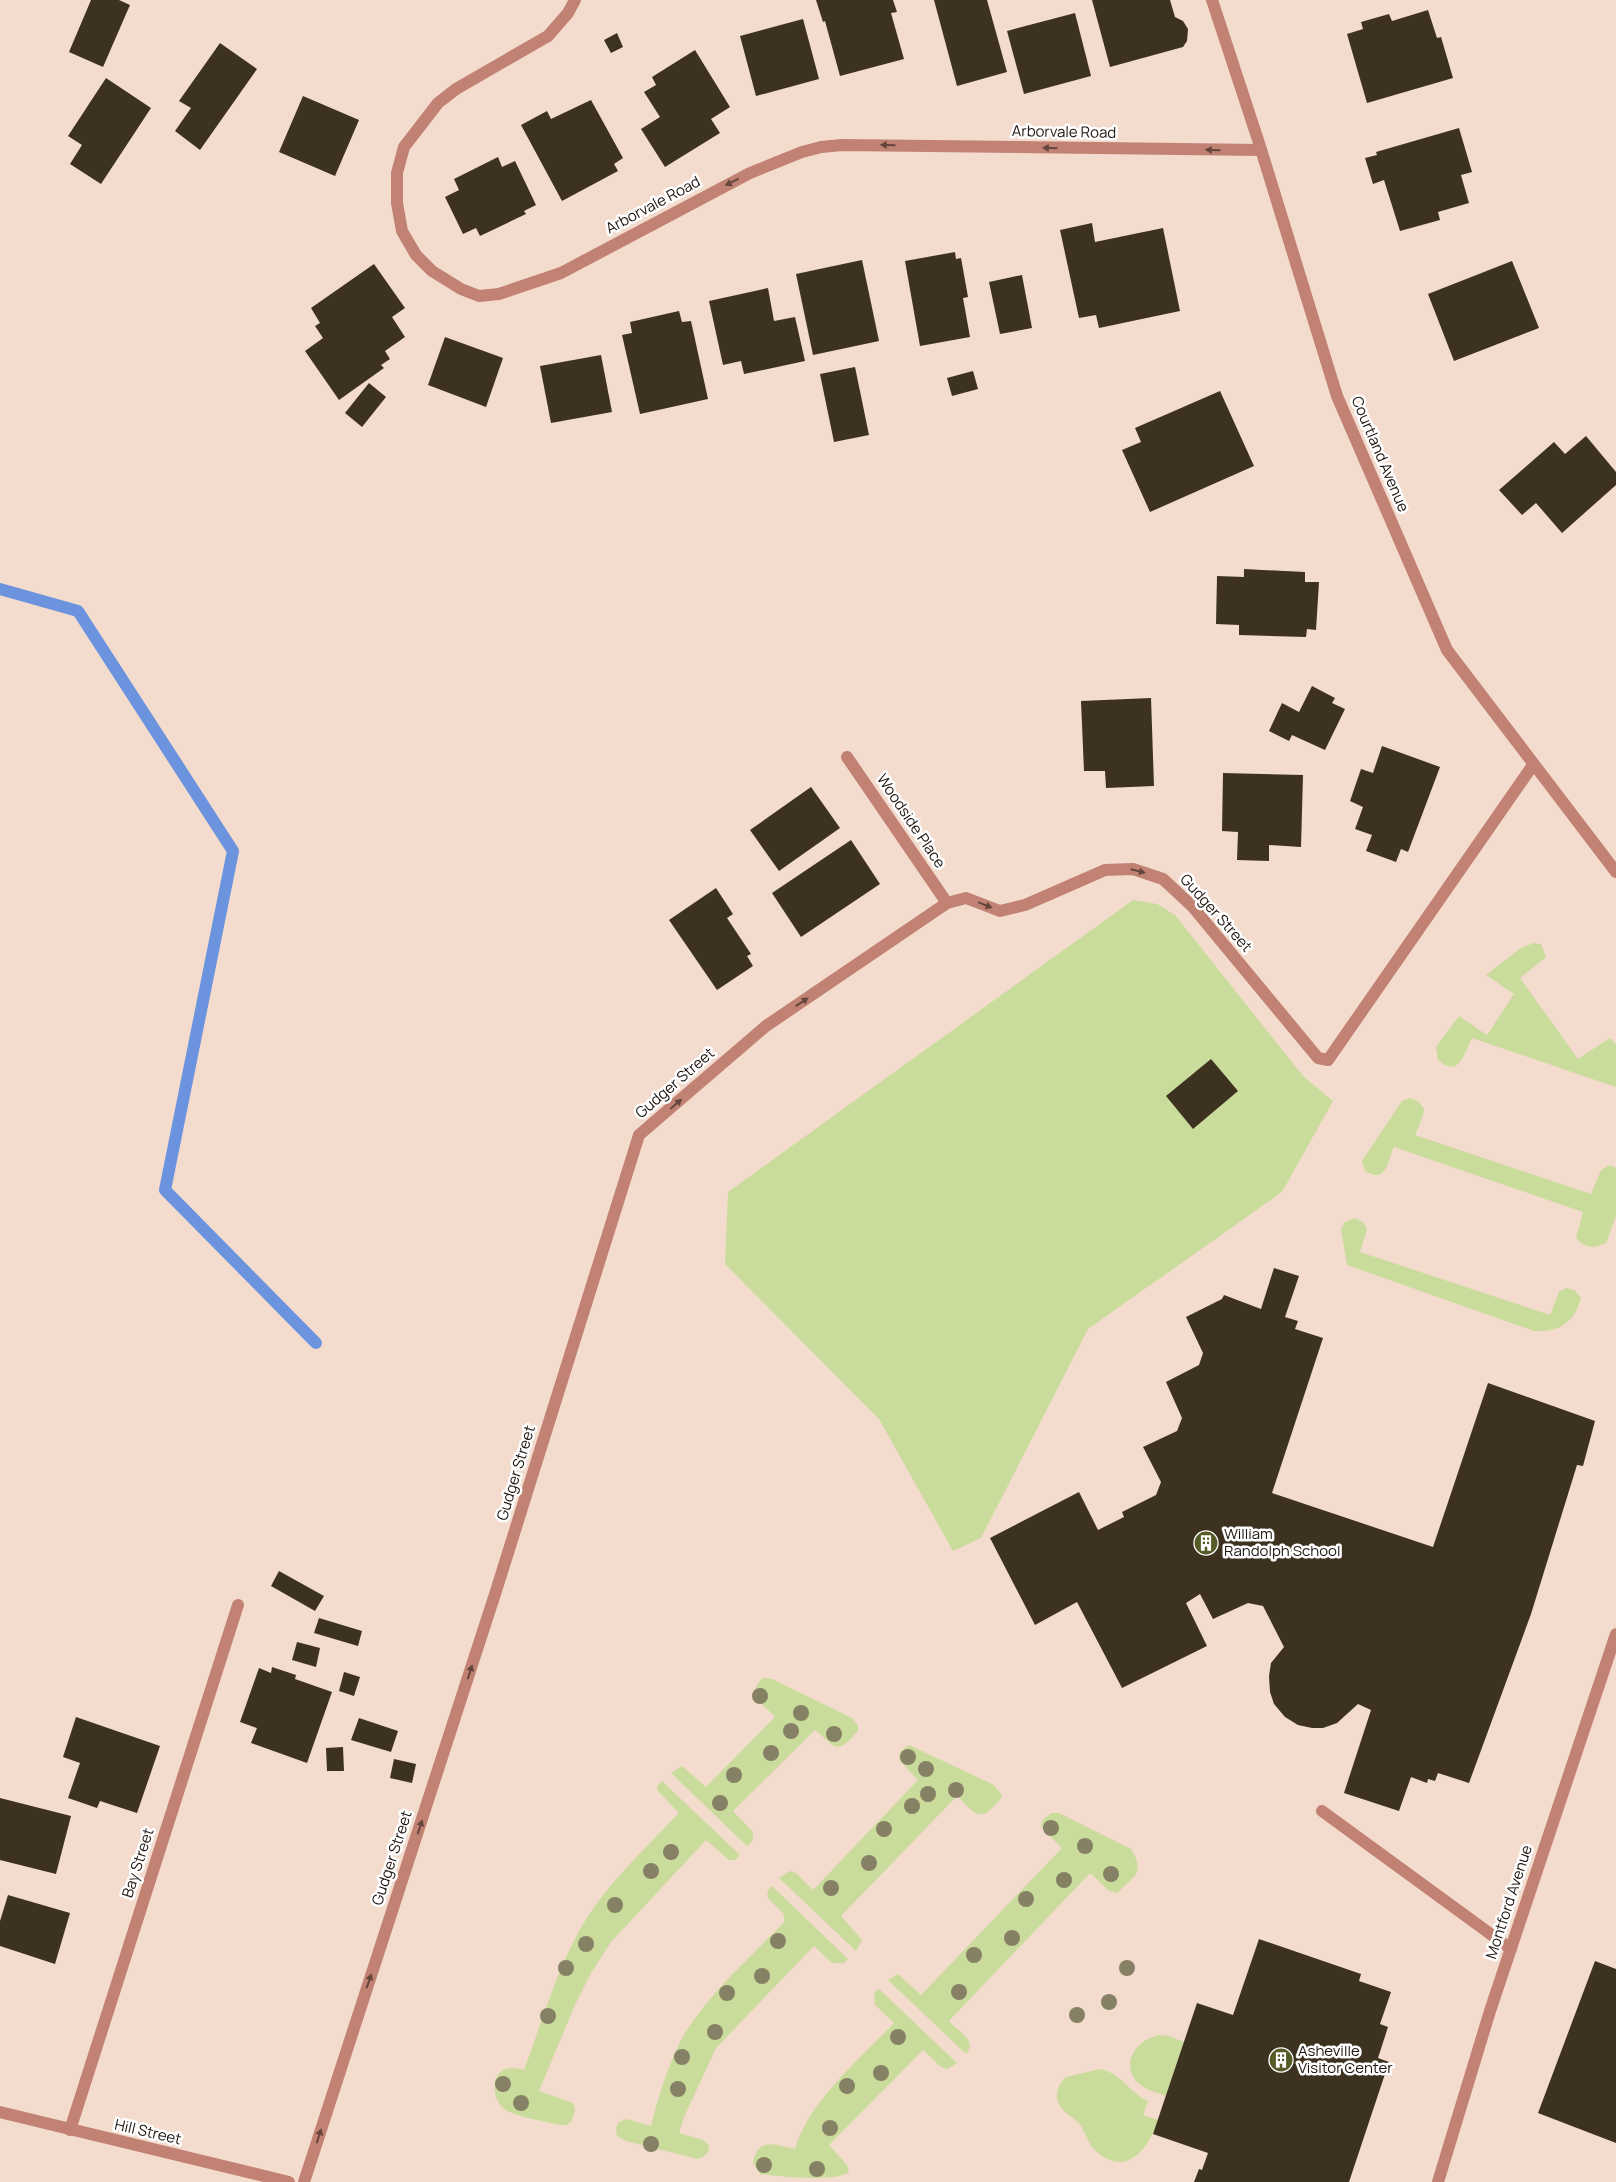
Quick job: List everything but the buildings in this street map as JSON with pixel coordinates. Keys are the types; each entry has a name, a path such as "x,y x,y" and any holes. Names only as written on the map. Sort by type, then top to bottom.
{"street":[{"name":"Arborvale Road","path":"575,0 568,13 548,36 456,89 438,102 404,146 397,173 397,203 402,231 416,255 432,272 461,289 479,296 499,294 561,273 750,173 802,152 821,147 842,145 1261,150"},
{"name":"Courtland Avenue","path":"1212,0 1261,150 1336,396 1447,650 1616,872"},
{"name":"Woodside Place","path":"847,758 947,903"},
{"name":"Gudger Street","path":"304,2182 493,1601 639,1135 766,1026 947,903 966,898 1000,911 1025,905 1105,870 1133,869 1163,879 1192,906 1318,1058 1328,1060 1533,765"},
{"name":"Bay Street","path":"70,2130 238,1605"},
{"name":"Montford Avenue","path":"1438,2182 1511,1949 1616,1634"},
{"path":"1322,1811 1511,1949"},
{"name":"Hill Street","path":"0,2112 289,2182"}],"green space":[{"path":"1133,900 1157,904 1175,915 1303,1076 1333,1101 1282,1192 1088,1329 981,1538 953,1551 879,1419 725,1264 728,1192"},
{"path":"1534,943 1541,944 1546,957 1520,978 1578,1059 1610,1038 1616,1045 1616,1087 1472,1038 1464,1057 1456,1065 1451,1067 1438,1060 1436,1047 1459,1016 1487,1035 1514,994 1486,975 1521,948"},
{"path":"1410,1098 1418,1101 1424,1109 1415,1135 1591,1194 1601,1170 1610,1165 1616,1168 1616,1216 1606,1243 1597,1246 1586,1246 1576,1238 1583,1212 1394,1147 1388,1165 1382,1173 1378,1175 1365,1171 1362,1161 1402,1101"},
{"path":"1355,1218 1363,1222 1367,1229 1360,1252 1550,1315 1559,1292 1566,1288 1574,1290 1581,1298 1578,1307 1570,1320 1558,1328 1534,1331 1347,1265 1341,1229 1345,1222"},
{"path":"763,1678 772,1679 852,1718 858,1726 858,1731 845,1744 836,1747 815,1730 733,1811 753,1832 753,1841 747,1846 671,1773 682,1766 706,1787 775,1717 755,1695 755,1690"},
{"path":"909,1745 994,1785 1002,1795 992,1808 982,1814 973,1812 957,1796 841,1916 862,1940 856,1951 779,1878 790,1871 796,1873 813,1890 918,1780 899,1760 900,1752"},
{"path":"662,1781 740,1855 735,1860 729,1860 706,1840 611,1942 591,1973 574,2007 539,2091 573,2103 575,2109 572,2121 567,2125 560,2125 507,2111 501,2107 497,2100 495,2093 496,2079 505,2069 524,2070 555,1985 577,1935 598,1901 637,1856 679,1813 657,1790 658,1785"},
{"path":"1051,1813 1059,1813 1131,1849 1137,1861 1136,1875 1117,1893 1109,1891 1090,1873 949,2021 968,2040 970,2045 966,2054 888,1980 898,1974 921,1995 1062,1848 1041,1827 1042,1821"},
{"path":"772,1886 848,1959 844,1963 832,1963 814,1946 716,2048 684,2117 679,2133 703,2140 709,2145 708,2152 705,2155 698,2159 626,2141 617,2136 616,2128 619,2122 626,2119 651,2126 669,2067 685,2033 719,1989 785,1921 783,1913 767,1897 768,1890"},
{"path":"879,1989 957,2063 947,2069 941,2067 923,2050 829,2145 847,2165 849,2172 843,2175 821,2178 760,2174 753,2163 755,2154 759,2149 768,2144 795,2149 811,2114 823,2098 894,2023 875,2005 874,1993"},
{"path":"1158,2035 1169,2036 1184,2042 1166,2096 1140,2085 1132,2074 1130,2067 1133,2053 1138,2047 1143,2042"},
{"path":"1100,2069 1108,2071 1120,2079 1135,2093 1148,2101 1143,2115 1158,2120 1143,2149 1127,2161 1118,2162 1108,2159 1097,2152 1078,2122 1060,2107 1058,2102 1058,2088 1066,2077"}],"waterway":[{"path":"0,589 78,611 233,851 165,1190 316,1343"}],"place":[{"name":"William Randolph School","path":"1206,1543"},
{"name":"Asheville Visitor Center","path":"1281,2060"}]}
